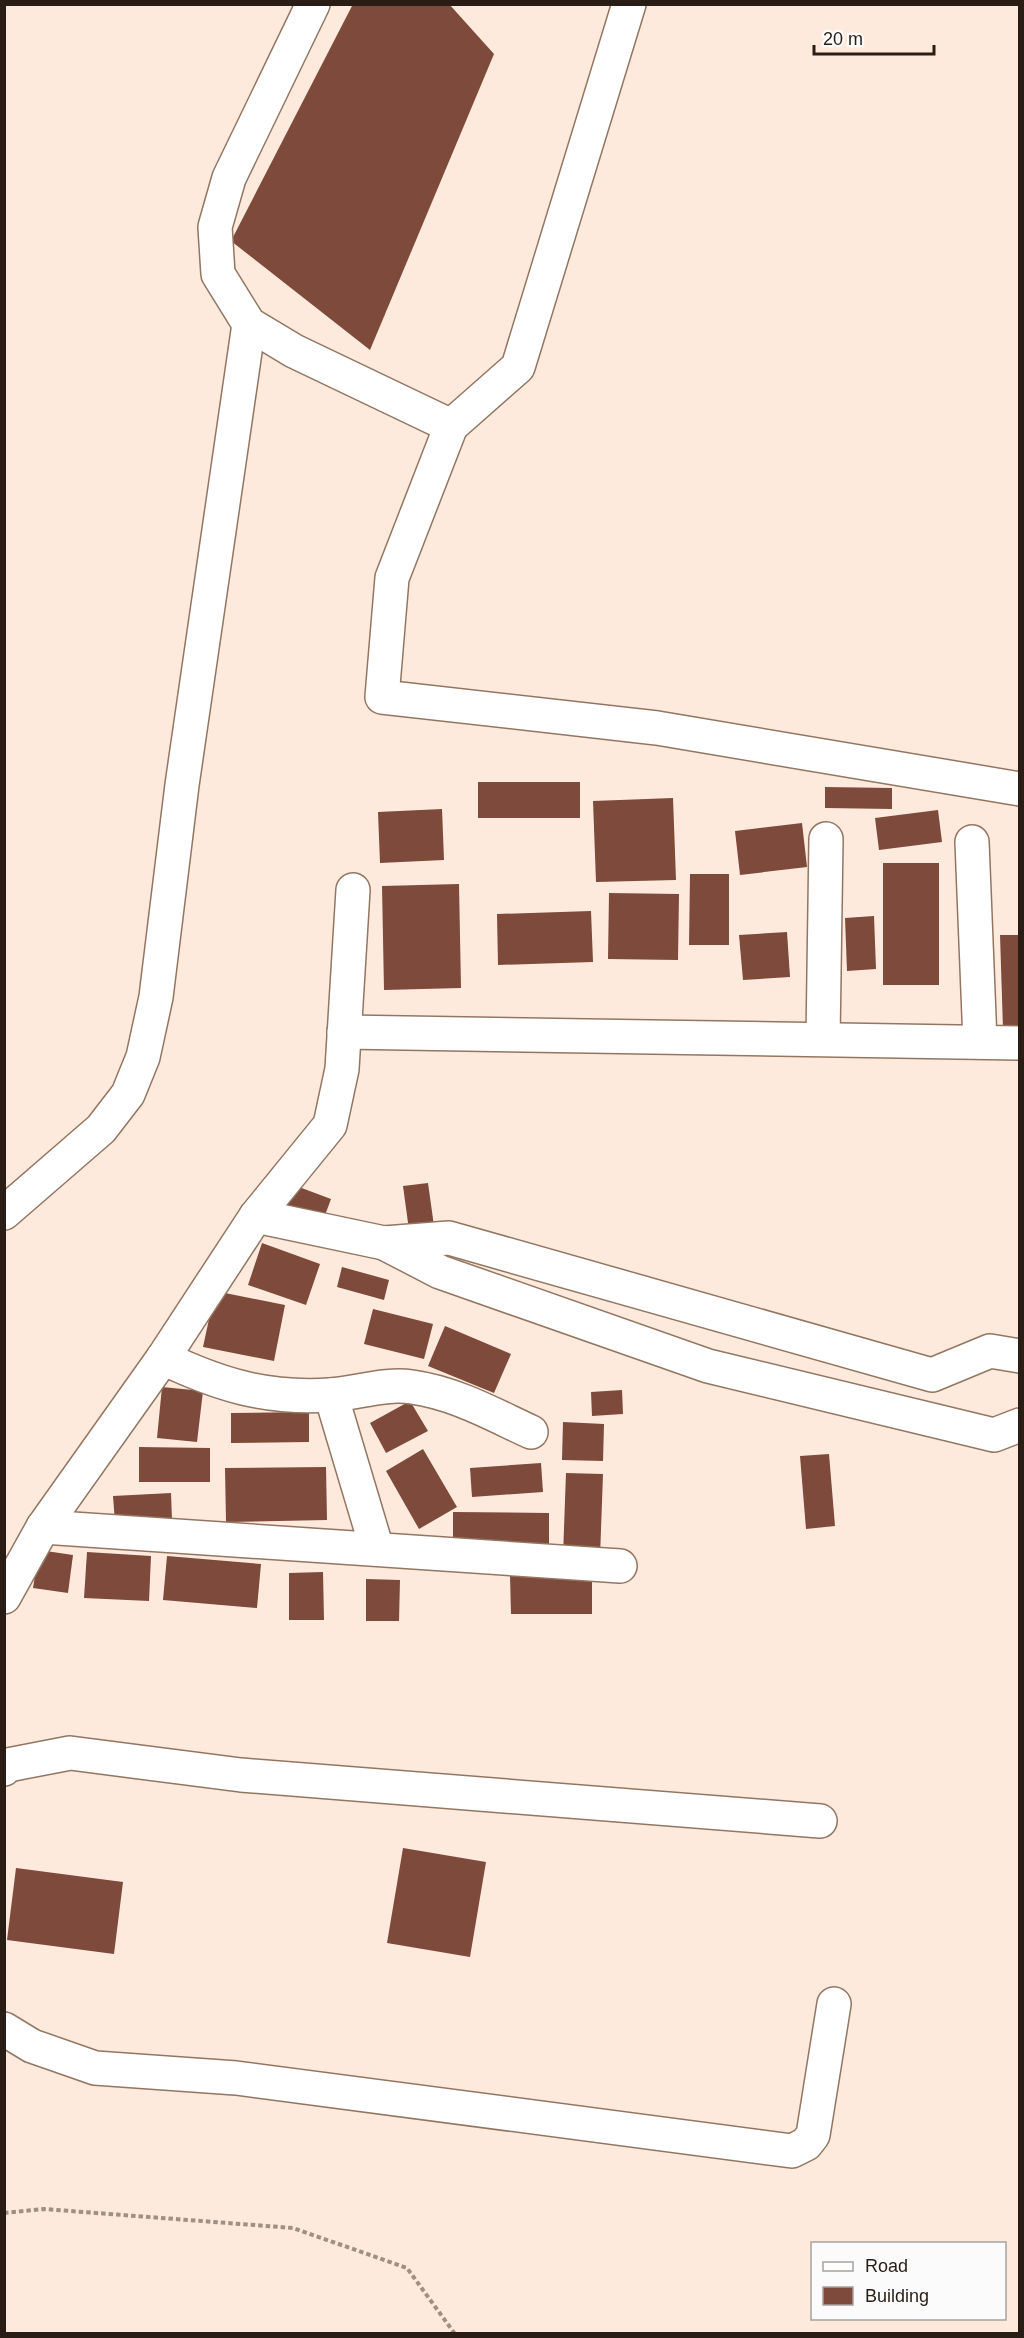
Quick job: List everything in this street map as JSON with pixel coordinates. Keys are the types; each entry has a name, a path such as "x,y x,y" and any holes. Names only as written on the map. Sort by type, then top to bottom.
{"street":[{"path":"313,4 229,178 215,227 218,274 249,324 294,351 451,426"},
{"path":"629,4 518,367 451,426 392,578 382,697 657,728 1020,789"},
{"path":"4,1213 101,1129 128,1094 143,1057 156,997 182,785 249,324"},
{"path":"823,1038 826,839"},
{"path":"972,842 980,1042"},
{"path":"4,1597 43,1527 163,1358 256,1216 330,1125 342,1070 353,890"},
{"path":"344,1032 1020,1043"},
{"path":"256,1216 384,1243 440,1272 708,1366 994,1435 1020,1425"},
{"path":"384,1243 449,1238 932,1375 990,1351 1020,1356"},
{"path":"163,1358 209,1380 249,1391 331,1395 410,1386 452,1395 531,1432"},
{"path":"331,1395 377,1549"},
{"path":"43,1527 620,1566"},
{"path":"4,1769 8,1765 70,1753 241,1775 820,1821"},
{"path":"4,2029 32,2046 95,2068 236,2078 792,2151 806,2144 813,2135 834,2004"}],"path":[{"path":"4,2213 44,2209 293,2228 407,2268 455,2334"}],"building":[{"path":"353,4 449,4 494,54 370,350 231,241"},
{"path":"478,782 580,782 580,818 478,818"},
{"path":"825,787 892,788 892,809 825,808"},
{"path":"673,798 676,880 596,882 593,801"},
{"path":"442,809 444,860 380,863 378,812"},
{"path":"938,810 942,842 879,850 875,818"},
{"path":"802,823 807,867 740,875 735,831"},
{"path":"883,863 939,863 939,985 883,985"},
{"path":"690,874 729,874 729,945 689,945"},
{"path":"459,884 461,988 384,990 382,886"},
{"path":"609,893 679,894 678,960 608,959"},
{"path":"591,911 593,962 498,965 497,914"},
{"path":"874,916 876,969 847,971 845,918"},
{"path":"787,932 790,977 743,980 739,935"},
{"path":"1000,935 1020,935 1020,1028 1003,1029"},
{"path":"428,1183 434,1226 409,1230 403,1186"},
{"path":"291,1184 331,1199 324,1218 284,1204"},
{"path":"262,1243 320,1264 306,1305 248,1285"},
{"path":"342,1267 389,1280 384,1300 337,1287"},
{"path":"215,1291 285,1305 274,1361 203,1347"},
{"path":"373,1309 433,1324 424,1359 364,1344"},
{"path":"445,1326 511,1354 494,1393 428,1366"},
{"path":"162,1387 203,1391 197,1442 157,1438"},
{"path":"622,1390 623,1414 592,1416 591,1392"},
{"path":"410,1401 428,1431 386,1453 370,1423"},
{"path":"309,1412 309,1442 231,1443 231,1413"},
{"path":"563,1422 604,1424 603,1461 562,1460"},
{"path":"139,1447 210,1448 210,1482 139,1482"},
{"path":"423,1449 457,1507 419,1529 386,1471"},
{"path":"829,1454 835,1526 806,1529 800,1456"},
{"path":"541,1463 543,1492 472,1497 470,1468"},
{"path":"326,1467 327,1520 226,1522 225,1468"},
{"path":"566,1473 603,1474 600,1557 563,1556"},
{"path":"171,1493 172,1520 115,1523 113,1496"},
{"path":"453,1512 549,1513 549,1548 453,1547"},
{"path":"39,1550 73,1555 68,1593 33,1588"},
{"path":"87,1552 151,1556 149,1601 84,1598"},
{"path":"167,1556 261,1564 257,1608 163,1600"},
{"path":"323,1572 324,1620 289,1620 289,1573"},
{"path":"510,1575 592,1575 592,1614 511,1614"},
{"path":"366,1579 400,1580 399,1621 366,1621"},
{"path":"403,1848 486,1862 470,1957 387,1943"},
{"path":"16,1868 123,1882 114,1954 7,1940"}]}
